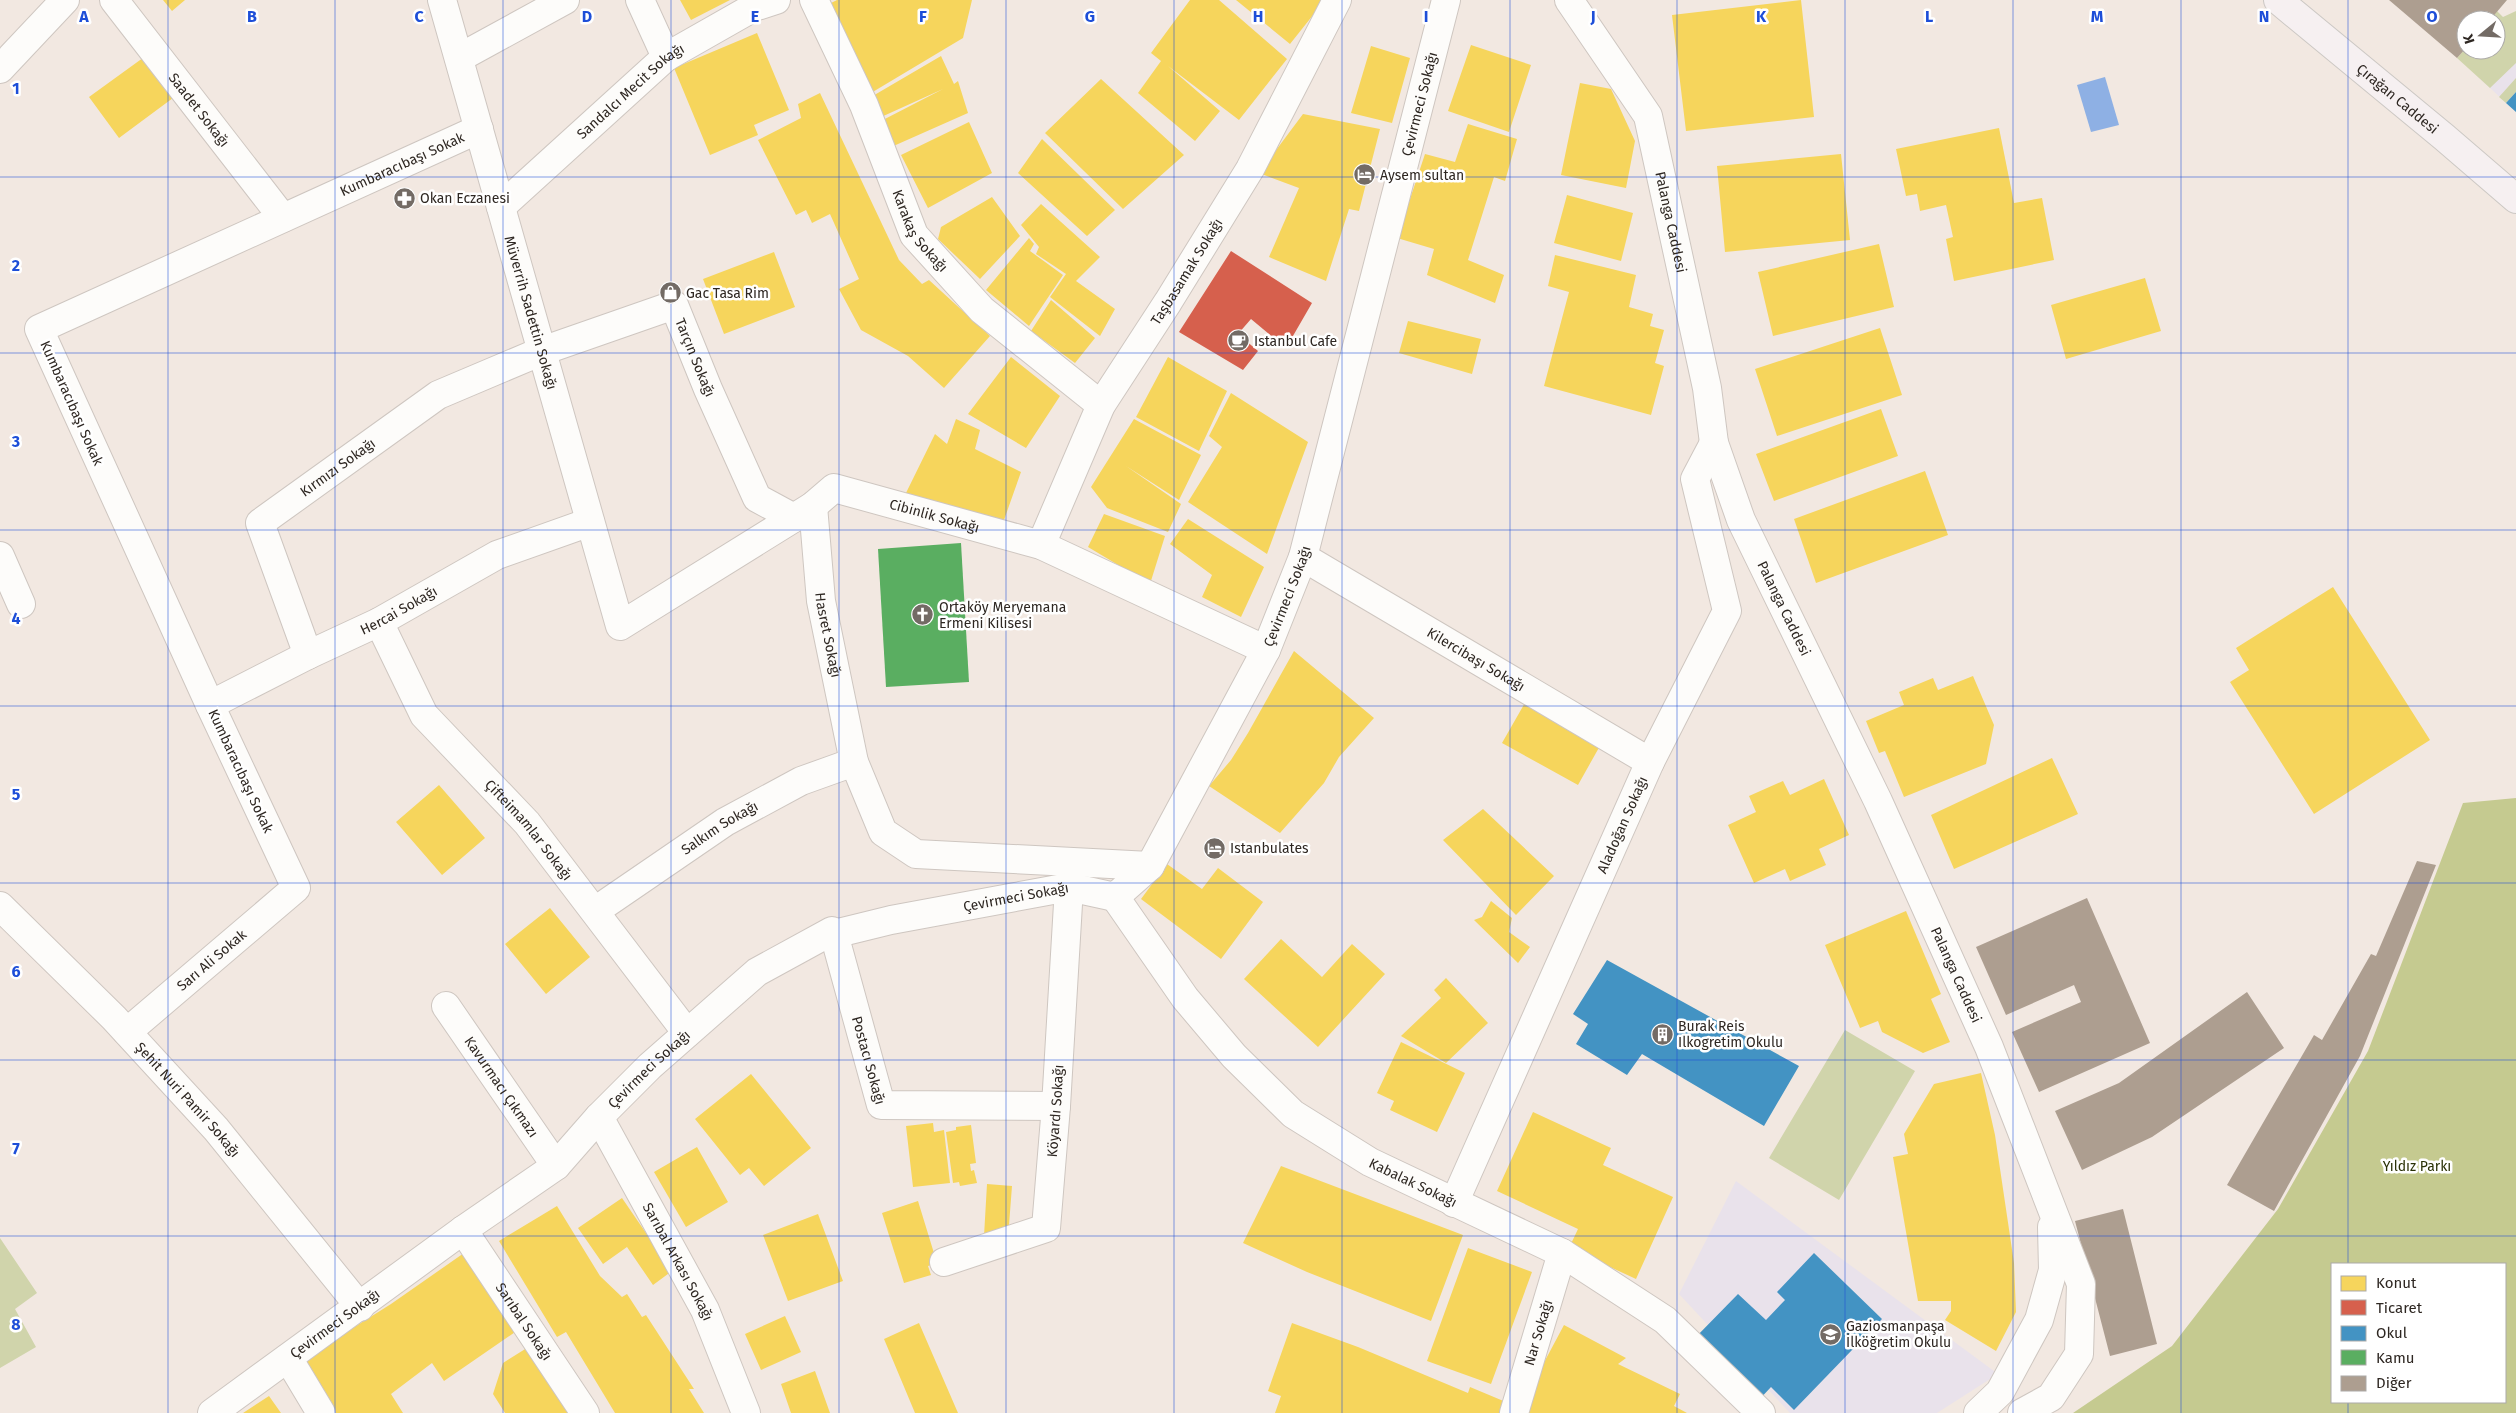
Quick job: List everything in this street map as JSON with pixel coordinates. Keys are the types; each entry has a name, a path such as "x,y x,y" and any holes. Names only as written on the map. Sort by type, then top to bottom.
{"main road":[{"name":"Çırağan Caddesi","path":"2278,0 2516,199"}],"street":[{"path":"0,69 65,0"},
{"name":"Saadet Sokağı","path":"114,0 283,218"},
{"name":"Müverrih Sadettin Sokağı","path":"442,0 620,626"},
{"path":"458,58 565,0"},
{"path":"640,0 666,57"},
{"name":"Karakaş Sokağı","path":"814,0 864,105 914,235 982,310 1101,405"},
{"name":"Taşbasamak Sokağı","path":"1041,544 1101,405 1168,302 1250,169 1337,0"},
{"name":"Çevirmeci Sokağı","path":"212,1413 360,1307 463,1230 556,1166 599,1117 650,1066 757,972 832,931 834,934 891,920 1069,888 1115,897 1150,866 1266,650 1303,557 1446,0"},
{"name":"Palanga Caddesi","path":"1569,0 1648,116 1707,388 1714,443 1741,520 1878,801 1985,1038 2081,1284 2079,1354 2051,1397 2022,1413"},
{"name":"Sandalcı Mecit Sokağı","path":"501,207 666,57 760,2"},
{"name":"Kumbaracıbaşı Sokak","path":"296,888 210,705 39,329 479,129"},
{"name":"Tarçın Sokağı","path":"542,351 674,305 714,405 757,498 803,512"},
{"name":"Kırmızı Sokağı","path":"308,655 260,522 438,396 542,351"},
{"name":"Aladoğan Sokağı","path":"1454,1203 1650,762 1727,611 1695,479 1714,443"},
{"name":"Cibinlik Sokağı","path":"620,626 803,512 834,488 1041,544 1266,650"},
{"name":"Hasret Sokağı","path":"803,512 854,762 883,832 916,854 1150,866"},
{"name":"Hercai Sokağı","path":"210,705 308,655 380,622 497,555 590,522"},
{"path":"0,556 21,604"},
{"name":"Kilercibaşı Sokağı","path":"1303,557 1650,762"},
{"name":"Çifteimamlar Sokağı","path":"380,622 424,715 527,823 688,1033"},
{"name":"Salkım Sokağı","path":"595,912 725,822 801,782 854,762"},
{"name":"Sarı Ali Sokak","path":"127,1032 296,888"},
{"name":"Köyardı Sokağı","path":"944,1262 1046,1228 1056,1106 1069,888"},
{"name":"Kabalak Sokağı","path":"1115,897 1185,998 1234,1056 1293,1114 1370,1162 1562,1253 1665,1320 1761,1413"},
{"name":"Şehit Nuri Pamir Sokağı","path":"0,906 127,1032 216,1129 360,1307"},
{"name":"Postacı Sokağı","path":"834,934 881,1105 1056,1106"},
{"name":"Kavurmacı Çıkmazı","path":"446,1006 556,1166"},
{"name":"Sarıbal Arkası Sokağı","path":"599,1117 705,1310 746,1413"},
{"name":"Palanga Caddesi","path":"1978,1413 2000,1392 2039,1320 2053,1270 2051,1206"},
{"name":"Sarıbal Sokağı","path":"463,1230 585,1413"},
{"name":"Nar Sokağı","path":"1514,1413 1562,1253"},
{"path":"288,1358 321,1413"}],"shaded area":[{"path":"2516,32 2516,112 2476,75 2490,60 2506,60 2506,43"},
{"name":"Gaziosmanpaşa İlköğretim Okulu","path":"1736,1181 1998,1374 1937,1413 1790,1413 1679,1294"}],"green space":[{"path":"2516,11 2516,63 2490,88 2459,60 2506,60 2506,16"},
{"path":"2516,78 2516,92 2506,103 2499,97"},
{"name":"Yıldız Parkı","path":"2516,798 2516,1413 2073,1413 2172,1346 2278,1209 2368,1051 2463,803"},
{"path":"1845,1030 1915,1071 1839,1200 1769,1158"},
{"path":"0,1238 37,1293 15,1309 36,1347 0,1368"}],"water":[{"path":"2105,77 2119,125 2091,132 2077,85"}],"building: Konut":[{"path":"163,0 185,0 172,11"},
{"path":"680,0 730,0 691,20"},
{"path":"837,0 972,0 963,38 871,93 825,6"},
{"path":"1190,0 1219,0 1287,59 1239,120 1168,66 1220,111 1195,141 1138,93 1161,61 1151,53"},
{"path":"1236,0 1325,0 1290,44"},
{"path":"1801,0 1814,117 1686,131 1672,15"},
{"path":"757,33 789,110 754,125 758,135 710,155 674,68"},
{"path":"1471,45 1531,65 1509,132 1448,111"},
{"path":"1371,46 1410,58 1392,123 1351,113"},
{"path":"147,55 177,95 119,138 89,97"},
{"path":"941,56 954,84 958,81 968,113 889,148 879,122 943,89 879,118 871,97"},
{"path":"1101,79 1184,155 1123,209 1045,133"},
{"path":"1580,83 1611,89 1635,141 1626,188 1561,175"},
{"path":"820,93 899,260 922,284 929,280 990,336 944,388 908,356 861,330 839,289 859,279 830,214 812,223 806,210 796,215 758,140 801,118 798,104"},
{"path":"1303,114 1380,129 1359,211 1349,209 1326,281 1269,257 1299,188 1259,173"},
{"path":"969,122 992,173 928,208 901,155"},
{"path":"1468,124 1517,139 1505,181 1494,177 1468,260 1504,275 1495,303 1427,275 1434,249 1397,238 1425,154 1455,162"},
{"path":"1999,128 2014,203 2042,198 2054,260 1954,281 1946,239 1953,237 1946,205 1920,211 1917,194 1906,196 1896,149"},
{"path":"1042,139 1115,210 1087,236 1018,173"},
{"path":"1841,154 1850,240 1725,252 1717,166"},
{"path":"1567,195 1633,213 1621,261 1554,243"},
{"path":"992,197 1020,236 980,279 938,239 941,227"},
{"path":"1041,204 1100,257 1076,281 1115,309 1100,336 1050,297 1066,274 1036,254 1039,247 1021,225"},
{"path":"1029,238 1034,244 1030,251 1063,275 1029,326 986,290"},
{"path":"1879,244 1894,307 1773,336 1758,272"},
{"path":"774,252 795,307 724,334 703,279"},
{"path":"1555,255 1636,275 1629,307 1653,314 1650,326 1664,330 1655,363 1664,366 1651,415 1544,386 1569,292 1548,286"},
{"path":"2145,278 2161,331 2066,359 2051,305"},
{"path":"1051,300 1095,338 1075,363 1031,331"},
{"path":"1408,321 1481,339 1472,374 1399,353"},
{"path":"1880,328 1902,395 1777,436 1755,369"},
{"path":"1011,357 1060,396 1026,448 968,414"},
{"path":"1168,357 1227,391 1199,451 1136,417"},
{"path":"1231,393 1308,442 1267,554 1188,502 1222,447 1209,436"},
{"path":"1881,409 1898,456 1774,501 1756,454"},
{"path":"956,419 980,430 975,449 1021,472 1004,520 904,497 935,434 947,444"},
{"path":"1134,419 1201,455 1179,500 1126,466 1181,504 1168,532 1107,508 1091,487"},
{"path":"1925,471 1948,535 1816,583 1794,519"},
{"path":"1104,514 1165,536 1150,584 1088,547"},
{"path":"1188,519 1264,567 1241,617 1202,597 1212,575 1170,544"},
{"path":"2333,587 2430,740 2314,814 2230,682 2249,670 2236,648"},
{"path":"1294,651 1374,718 1339,757 1324,783 1280,833 1209,786 1231,760 1248,733"},
{"path":"1973,676 1994,725 1986,764 1904,797 1885,751 1879,753 1866,721 1904,705 1899,692 1933,678 1938,690"},
{"path":"1526,701 1601,744 1578,785 1502,743"},
{"path":"2052,758 2078,814 1954,869 1931,815"},
{"path":"1824,779 1849,835 1819,849 1826,865 1790,881 1785,869 1754,883 1728,825 1756,812 1749,796 1783,781 1790,795"},
{"path":"439,785 485,838 442,875 396,822"},
{"path":"1483,809 1554,876 1516,915 1443,840"},
{"path":"1167,864 1202,889 1218,868 1263,902 1221,959 1141,899"},
{"path":"1491,901 1512,918 1509,932 1530,947 1518,963 1474,920 1482,917"},
{"path":"550,908 590,957 546,994 505,944"},
{"path":"1906,911 1941,994 1931,999 1950,1042 1923,1053 1882,1032 1878,1021 1860,1028 1825,945"},
{"path":"1281,939 1322,977 1352,944 1385,974 1318,1047 1244,979"},
{"path":"1446,978 1488,1023 1446,1063 1401,1036 1441,998 1434,990"},
{"path":"1401,1042 1465,1073 1437,1132 1390,1110 1394,1101 1377,1093"},
{"path":"1981,1073 1995,1135 2014,1263 2016,1312 1996,1351 1945,1320 1951,1311 1951,1301 1918,1301 1893,1157 1908,1154 1904,1134 1934,1084"},
{"path":"751,1074 811,1148 764,1186 749,1168 740,1175 695,1119"},
{"path":"1533,1112 1611,1148 1603,1165 1673,1197 1636,1279 1569,1248 1578,1229 1497,1191"},
{"path":"933,1123 934,1132 944,1130 950,1183 913,1187 906,1126"},
{"path":"971,1125 976,1163 970,1164 971,1171 974,1170 977,1183 960,1186 959,1182 953,1183 946,1132 956,1130 956,1127"},
{"path":"697,1147 728,1202 686,1227 654,1172"},
{"path":"1281,1166 1463,1235 1431,1321 1307,1272 1243,1243"},
{"path":"987,1184 1012,1186 1008,1238 984,1236"},
{"path":"622,1198 672,1271 653,1285 627,1247 603,1264 578,1228"},
{"path":"918,1201 937,1263 928,1266 931,1275 904,1283 882,1213"},
{"path":"557,1206 600,1276 622,1297 627,1294 642,1317 646,1315 694,1389 689,1389 704,1413 615,1413 566,1332 557,1337 499,1241"},
{"path":"818,1214 843,1281 788,1301 763,1235"},
{"path":"1468,1248 1532,1272 1491,1384 1427,1361"},
{"path":"464,1253 518,1330 444,1381 432,1363 391,1394 403,1413 336,1413 302,1360 391,1304"},
{"path":"785,1316 801,1352 761,1370 745,1334"},
{"path":"919,1323 958,1413 915,1413 884,1339"},
{"path":"1292,1323 1358,1347 1468,1393 1470,1387 1513,1405 1510,1413 1275,1413 1281,1396 1268,1391"},
{"path":"1564,1325 1626,1358 1618,1364 1680,1394 1674,1406 1687,1413 1517,1413"},
{"path":"530,1346 575,1413 505,1413 493,1394 503,1363"},
{"path":"815,1371 830,1413 791,1413 781,1384"},
{"path":"269,1396 281,1413 243,1413"}],"building: Ticaret":[{"path":"1231,251 1312,303 1286,348 1251,319 1238,334 1258,351 1243,370 1179,332"}],"building: Okul":[{"path":"2516,92 2516,112 2506,103"},
{"name":"Burak Reis Ilkogretim Okulu","path":"1607,960 1799,1066 1764,1126 1642,1054 1627,1075 1576,1044 1588,1024 1573,1014"},
{"path":"1814,1253 1882,1319 1794,1410 1771,1387 1757,1402 1693,1340 1738,1294 1766,1320 1785,1300 1777,1292"}],"building: Kamu":[{"name":"Ortaköy Meryemana Ermeni Kilisesi","path":"961,543 969,682 886,687 878,549"}],"building: Diğer":[{"path":"2389,0 2507,0 2498,10 2456,10 2456,57"},
{"path":"2417,861 2436,865 2360,1056 2274,1211 2227,1185 2314,1035 2322,1040 2371,954 2376,956"},
{"path":"2087,898 2150,1043 2039,1092 2012,1032 2081,1002 2074,985 2006,1015 1976,947"},
{"path":"2247,992 2284,1048 2152,1137 2082,1170 2055,1111 2119,1083"},
{"path":"2123,1209 2157,1344 2110,1356 2075,1221"}],"place":[{"name":"Aysem sultan","path":"1364,175"},
{"name":"Okan Eczanesi","path":"404,198"},
{"name":"Gac Tasa Rim","path":"670,293"},
{"name":"Istanbul Cafe","path":"1238,341"},
{"name":"Ortaköy Meryemana Ermeni Kilisesi","path":"923,615"},
{"name":"Istanbulates","path":"1214,848"},
{"name":"Burak Reis Ilkogretim Okulu","path":"1662,1034"},
{"name":"Gaziosmanpaşa İlköğretim Okulu","path":"1830,1334"}]}
